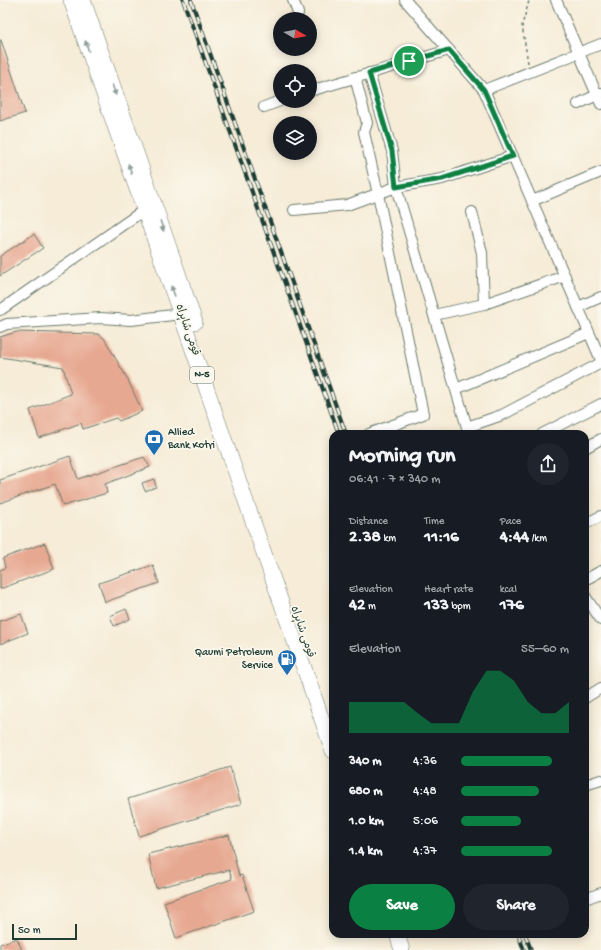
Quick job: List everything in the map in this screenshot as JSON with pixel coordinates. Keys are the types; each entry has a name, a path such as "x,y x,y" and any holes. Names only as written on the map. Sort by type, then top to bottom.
{"highway":[{"name":"قومی شاہراہ","path":"71,0 149,208 329,710"},
{"name":"قومی شاہراہ","path":"83,0 149,208"},
{"name":"قومی شاہراہ","path":"186,312 329,739"},
{"path":"398,938 402,950"},
{"path":"408,938 412,950"}],"street":[{"path":"293,0 297,12"},
{"path":"369,73 392,151 396,187 468,430 502,415 601,361 484,90 405,0"},
{"path":"556,0 578,52 600,97 578,104"},
{"path":"484,90 601,44"},
{"path":"317,88 449,50"},
{"path":"355,77 368,123 364,132 423,414 380,430"},
{"path":"264,107 273,104"},
{"path":"294,210 347,205 396,187 442,179 513,156"},
{"path":"532,201 601,172"},
{"path":"0,310 149,208"},
{"path":"472,212 482,252 484,304"},
{"path":"434,315 484,304 564,276"},
{"path":"578,307 601,297"},
{"path":"0,327 7,324 101,318 131,320 186,312"},
{"path":"456,389 589,333"},
{"path":"550,430 601,404"},
{"path":"589,446 601,439"},
{"path":"589,522 601,516"},
{"path":"589,578 601,571"},
{"path":"589,602 601,620"},
{"path":"589,696 601,688"},
{"path":"589,784 601,780"},
{"path":"589,898 601,893"}],"path":[{"path":"529,0 522,25 529,72"}],"building":[{"path":"0,40 25,113 0,121"},
{"path":"34,234 43,248 0,276 0,256"},
{"path":"16,332 98,334 104,338 128,380 142,411 119,421 116,418 83,429 81,423 39,438 30,410 71,394 63,367 0,357 0,337"},
{"path":"70,456 78,479 144,457 150,467 105,484 107,493 63,506 55,484 0,503 0,480"},
{"path":"154,479 156,487 145,491 142,483"},
{"path":"45,543 54,569 0,589 0,570 5,568 3,558"},
{"path":"153,565 159,583 105,602 99,583"},
{"path":"126,609 130,619 114,626 110,616"},
{"path":"21,614 28,633 0,644 0,621"},
{"path":"230,767 241,804 139,836 128,799"},
{"path":"229,835 239,876 242,875 254,911 176,938 164,902 232,879 229,870 156,888 148,854"},
{"path":"17,938 22,950 0,950 0,944"}],"railway":[{"path":"183,0 338,430"},
{"path":"191,0 345,430"},
{"path":"520,938 524,950"},
{"path":"526,938 531,950"}],"place":[{"name":"Allied Bank Kotri","path":"154,456"},
{"name":"Qaumi Petroleum Service","path":"287,676"}],"route":[{"path":"449,50 484,90 513,156 442,179 396,187 392,151 369,73 409,61 449,50"}]}
